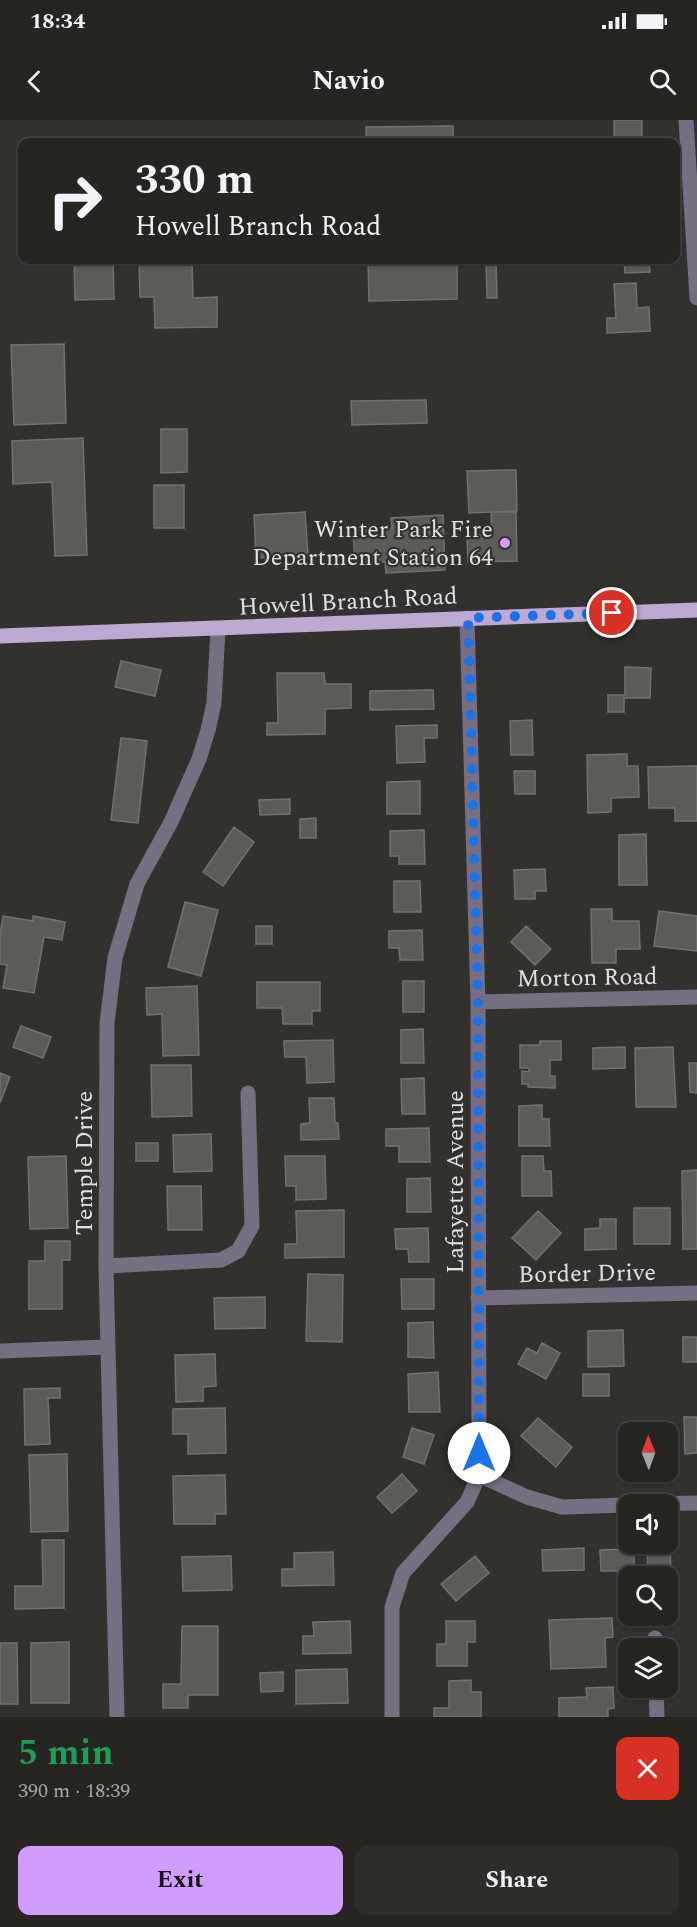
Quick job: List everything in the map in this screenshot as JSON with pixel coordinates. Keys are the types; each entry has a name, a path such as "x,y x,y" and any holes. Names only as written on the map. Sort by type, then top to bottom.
{"main road":[{"name":"Howell Branch Road","path":"0,636 697,610"}],"street":[{"path":"686,120 697,298"},
{"name":"Lafayette Avenue","path":"392,1717 392,1607 404,1573 467,1502 479,1475 478,1002 468,618"},
{"name":"Temple Drive","path":"117,1717 105,1266 107,1023 115,958 137,884 171,822 205,740 214,703 218,629"},
{"name":"Morton Road","path":"478,1002 697,996"},
{"path":"105,1266 221,1260 238,1251 252,1226 248,1093"},
{"name":"Border Drive","path":"478,1298 697,1293"},
{"path":"0,1351 107,1347"},
{"path":"479,1475 527,1497 562,1507 618,1505"},
{"path":"678,1503 697,1503"},
{"path":"656,1698 657,1717"}],"building":[{"path":"614,120 642,120 642,138 614,138"},
{"path":"453,126 453,138 366,138 366,127"},
{"path":"74,264 113,264 114,299 75,300"},
{"path":"139,264 192,264 193,298 217,297 217,327 155,328 154,297 140,297"},
{"path":"368,264 457,264 457,299 369,301"},
{"path":"486,264 496,264 497,298 487,298"},
{"path":"624,264 649,264 650,272 625,273"},
{"path":"636,283 637,308 649,307 650,331 607,333 607,318 616,318 614,284"},
{"path":"64,344 66,423 14,425 11,345"},
{"path":"426,400 427,423 352,425 351,401"},
{"path":"161,429 187,429 187,472 161,473"},
{"path":"83,438 87,555 55,556 52,482 13,484 12,441"},
{"path":"516,470 517,511 469,513 467,471"},
{"path":"154,485 184,485 184,528 154,528"},
{"path":"305,512 308,555 256,558 254,515"},
{"path":"491,512 516,512 517,561 468,562 467,535 492,535"},
{"path":"443,515 445,570 386,573 385,562 355,563 353,530 392,528 391,518"},
{"path":"121,661 161,670 155,696 115,687"},
{"path":"625,667 651,668 650,698 624,698 624,712 608,712 608,695 625,695"},
{"path":"277,673 324,673 325,684 351,684 351,708 325,709 325,734 267,735 267,723 278,723"},
{"path":"433,690 434,709 370,710 370,691"},
{"path":"532,720 533,755 511,755 510,721"},
{"path":"437,725 437,738 424,738 425,762 397,763 396,726"},
{"path":"121,738 147,741 138,823 111,820"},
{"path":"627,754 627,766 638,766 639,797 611,798 611,812 588,813 587,755"},
{"path":"697,766 697,821 675,821 675,808 649,808 648,767"},
{"path":"514,771 535,771 535,794 515,794"},
{"path":"420,781 420,814 387,814 387,782"},
{"path":"290,799 290,814 260,815 259,800"},
{"path":"316,818 316,838 300,838 300,819"},
{"path":"234,827 254,842 223,886 203,872"},
{"path":"424,830 425,864 399,864 399,856 390,856 390,831"},
{"path":"646,834 647,885 619,885 619,835"},
{"path":"545,869 546,891 535,891 535,899 515,899 514,870"},
{"path":"394,881 420,881 421,912 394,912"},
{"path":"185,902 218,910 201,976 168,967"},
{"path":"591,909 612,909 612,921 639,921 640,949 616,949 616,963 592,963"},
{"path":"659,911 697,916 697,951 654,946"},
{"path":"3,916 33,921 33,916 65,922 62,940 44,937 34,993 3,988 7,965 0,964 0,935"},
{"path":"256,926 272,926 272,944 256,944"},
{"path":"526,926 551,949 535,965 511,942"},
{"path":"422,930 423,960 400,960 399,948 389,948 389,931"},
{"path":"403,981 424,981 424,1012 403,1012"},
{"path":"257,982 320,982 320,1011 312,1011 312,1024 283,1024 282,1008 257,1008"},
{"path":"197,986 199,1055 163,1056 162,1014 147,1015 146,988"},
{"path":"21,1026 51,1037 43,1058 13,1047"},
{"path":"423,1029 424,1063 401,1063 401,1030"},
{"path":"333,1040 334,1082 307,1083 306,1057 285,1057 284,1041"},
{"path":"540,1041 561,1041 561,1060 550,1060 550,1076 555,1076 555,1088 528,1087 528,1084 522,1084 522,1071 529,1072 529,1068 520,1068 520,1045 540,1045"},
{"path":"625,1047 625,1068 593,1069 593,1048"},
{"path":"673,1047 676,1107 636,1107 635,1048"},
{"path":"689,1063 697,1063 697,1093 690,1092"},
{"path":"151,1065 191,1065 192,1116 152,1117"},
{"path":"0,1073 10,1077 0,1103"},
{"path":"424,1078 425,1114 402,1114 401,1079"},
{"path":"309,1098 334,1098 335,1123 338,1123 339,1139 301,1140 301,1124 310,1123"},
{"path":"542,1105 542,1119 549,1119 550,1146 519,1146 519,1106"},
{"path":"429,1128 430,1162 399,1162 399,1146 386,1146 386,1129"},
{"path":"211,1134 212,1171 174,1172 173,1135"},
{"path":"136,1143 158,1143 158,1161 136,1161"},
{"path":"66,1156 68,1228 30,1229 28,1157"},
{"path":"285,1156 325,1156 326,1199 296,1200 296,1186 286,1186"},
{"path":"522,1156 543,1156 544,1171 551,1171 552,1196 522,1196"},
{"path":"697,1170 697,1249 683,1249 682,1171"},
{"path":"430,1178 431,1212 407,1212 407,1179"},
{"path":"167,1186 201,1186 202,1230 168,1230"},
{"path":"634,1208 670,1208 670,1244 634,1244"},
{"path":"344,1210 344,1257 285,1258 285,1244 297,1244 296,1211"},
{"path":"538,1211 561,1233 536,1260 512,1238"},
{"path":"600,1219 616,1219 616,1249 585,1250 585,1229 600,1228"},
{"path":"428,1228 429,1262 409,1262 408,1249 396,1249 395,1229"},
{"path":"45,1241 70,1241 70,1260 62,1260 62,1309 29,1309 29,1261 45,1261"},
{"path":"308,1274 343,1275 342,1342 306,1341"},
{"path":"401,1279 434,1279 434,1309 402,1309"},
{"path":"265,1297 265,1328 215,1329 214,1298"},
{"path":"433,1322 434,1358 408,1357 408,1323"},
{"path":"623,1330 624,1366 588,1367 588,1331"},
{"path":"683,1337 697,1337 697,1362 683,1362"},
{"path":"542,1343 560,1353 546,1379 518,1364 527,1348 537,1353"},
{"path":"215,1354 216,1386 203,1387 203,1401 176,1402 175,1355"},
{"path":"438,1372 440,1412 409,1412 408,1374"},
{"path":"583,1374 609,1374 609,1396 583,1396"},
{"path":"60,1388 60,1398 48,1398 50,1444 25,1445 24,1389"},
{"path":"225,1408 226,1453 188,1454 188,1434 173,1434 173,1409"},
{"path":"684,1417 697,1417 697,1453 685,1454"},
{"path":"538,1418 572,1447 556,1467 521,1436"},
{"path":"412,1428 434,1435 424,1464 403,1457"},
{"path":"67,1454 68,1531 31,1532 29,1455"},
{"path":"402,1474 417,1491 392,1513 377,1497"},
{"path":"225,1475 226,1514 215,1514 215,1524 174,1524 173,1476"},
{"path":"42,1540 64,1540 64,1608 15,1609 15,1586 43,1586"},
{"path":"584,1548 584,1570 543,1571 542,1550"},
{"path":"618,1549 618,1554 634,1554 634,1566 618,1566 618,1571 601,1571 600,1550"},
{"path":"333,1552 334,1585 282,1586 282,1569 294,1569 294,1553"},
{"path":"647,1554 670,1554 671,1566 648,1566"},
{"path":"231,1556 232,1590 183,1591 182,1557"},
{"path":"475,1556 489,1573 456,1601 441,1584"},
{"path":"612,1618 613,1637 605,1638 606,1667 551,1669 549,1620"},
{"path":"350,1621 351,1653 303,1654 303,1636 314,1636 313,1622"},
{"path":"446,1621 475,1621 475,1642 467,1642 467,1666 437,1666 437,1644 446,1644"},
{"path":"182,1626 218,1626 218,1695 188,1695 188,1708 163,1708 163,1684 181,1684"},
{"path":"69,1642 69,1703 31,1703 31,1643"},
{"path":"0,1643 17,1643 18,1704 0,1704"},
{"path":"347,1669 348,1703 296,1704 296,1670"},
{"path":"283,1672 283,1691 261,1692 260,1673"},
{"path":"471,1680 471,1692 481,1692 481,1717 434,1717 434,1708 449,1708 449,1681"},
{"path":"613,1687 614,1708 608,1709 608,1717 559,1717 559,1698 587,1697 586,1688"}],"place":[{"name":"Winter Park Fire Department Station 64","path":"505,543"}],"route":[{"path":"479,1453 478,1002 468,618 612,613"}]}
